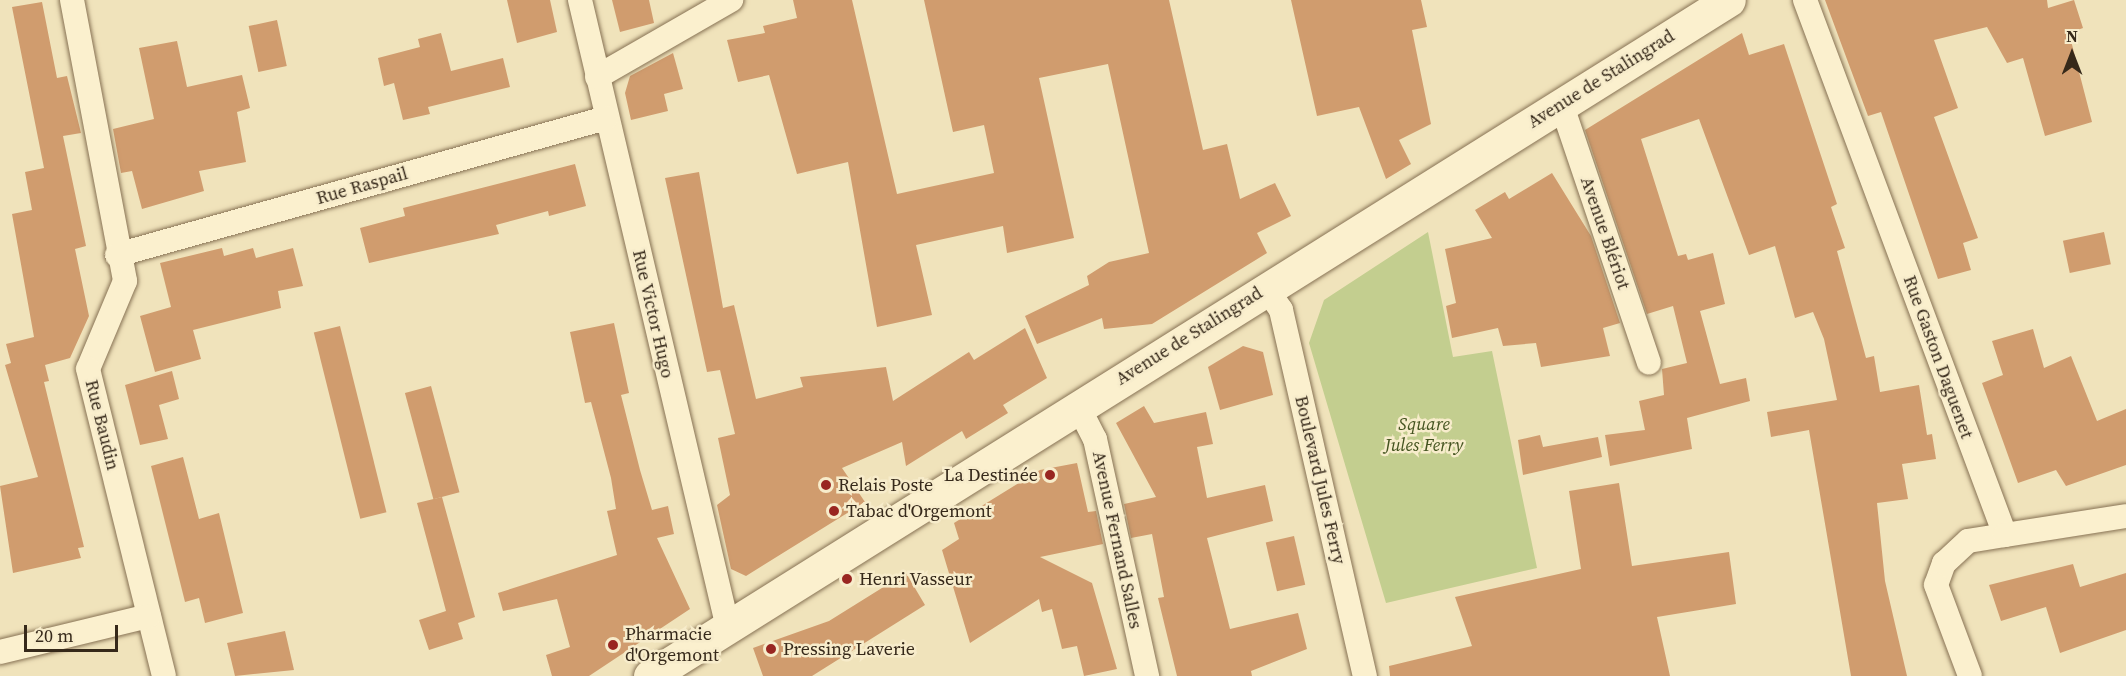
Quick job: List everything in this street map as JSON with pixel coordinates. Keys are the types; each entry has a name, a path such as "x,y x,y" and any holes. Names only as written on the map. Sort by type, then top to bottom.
{"main road":[{"name":"Avenue de Stalingrad","path":"650,676 1265,287 1730,0"}],"street":[{"name":"Rue Baudin","path":"72,0 117,255 125,281 88,369 164,676"},
{"name":"Rue Victor Hugo","path":"580,0 728,628"},
{"path":"597,77 731,0"},
{"name":"Rue Gaston Daguenet","path":"1805,0 2005,535"},
{"name":"Avenue Blériot","path":"1561,103 1649,363"},
{"name":"Rue Raspail","path":"117,255 606,118"},
{"name":"Boulevard Jules Ferry","path":"1265,287 1281,310 1365,676"},
{"name":"Avenue Fernand Salles","path":"1078,406 1095,439 1147,676"},
{"path":"1970,676 1936,585 1944,563 1968,542 2126,516"},
{"path":"0,652 149,616"}],"green space":[{"name":"Square Jules Ferry","path":"1428,232 1453,357 1492,351 1537,568 1386,603 1309,343 1324,300"}],"building":[{"path":"507,0 550,0 557,32 517,43"},
{"path":"612,0 649,0 654,23 620,32"},
{"path":"793,0 852,0 897,194 994,173 984,125 953,132 924,0 1169,0 1203,150 1227,144 1240,199 1275,183 1291,216 1257,233 1267,253 1152,324 1104,329 1102,318 1037,344 1025,316 1089,285 1087,276 1109,262 1149,253 1108,64 1039,78 1074,238 1007,253 1003,226 916,245 932,315 877,327 848,162 797,174 769,75 738,82 727,40 765,33 763,26 797,18"},
{"path":"1291,0 1421,0 1427,27 1412,30 1431,124 1399,140 1411,164 1386,179 1359,107 1317,116"},
{"path":"1825,0 2047,0 2048,8 2074,0 2083,28 2069,33 2092,122 2045,136 2023,58 2007,63 1987,27 1934,40 1958,108 1934,117 1978,238 1963,243 1971,270 1938,279 1881,112 1868,116"},
{"path":"42,2 57,78 67,76 81,133 63,136 86,246 75,249 89,316 70,358 45,365 49,381 44,382 84,547 78,548 81,558 13,573 0,486 38,477 5,365 11,363 6,344 34,337 12,214 32,210 25,172 44,168 12,7"},
{"path":"277,20 287,66 258,72 249,26"},
{"path":"441,33 451,71 503,58 510,87 428,107 430,114 403,120 394,83 384,86 378,58 420,47 418,39"},
{"path":"1742,33 1749,55 1784,44 1837,204 1831,207 1845,248 1837,251 1866,358 1874,356 1880,392 1919,385 1927,435 1932,434 1936,459 1902,464 1908,499 1877,503 1885,581 1907,676 1851,676 1809,430 1771,437 1767,412 1837,400 1824,339 1813,312 1795,318 1775,246 1749,255 1699,119 1641,139 1678,256 1686,254 1688,260 1713,253 1725,304 1700,311 1720,384 1746,378 1750,401 1687,418 1692,449 1610,466 1605,435 1645,430 1639,401 1664,395 1662,369 1687,363 1673,306 1647,314 1585,130"},
{"path":"177,41 187,87 242,75 250,108 237,112 246,162 199,171 204,191 142,209 132,171 121,173 113,129 154,119 139,48"},
{"path":"673,53 683,89 664,94 668,111 631,120 625,93 630,76"},
{"path":"575,164 586,206 549,216 548,211 496,225 499,234 369,263 360,228 405,216 403,208"},
{"path":"699,172 723,308 734,305 756,399 803,387 800,377 886,367 893,401 969,352 974,360 1025,328 1047,378 1003,405 1008,413 966,439 962,431 906,466 902,442 842,468 865,502 746,576 731,569 717,505 730,495 718,438 735,434 720,370 707,372 665,178"},
{"path":"1552,173 1591,236 1620,323 1603,328 1610,356 1541,367 1536,343 1503,346 1498,328 1452,338 1446,306 1456,303 1445,249 1492,238 1475,210 1505,192 1509,199"},
{"path":"2104,232 2111,264 2070,273 2063,241"},
{"path":"222,248 224,256 253,248 256,258 293,248 303,286 278,291 281,308 193,330 201,359 155,372 140,316 171,307 160,263"},
{"path":"614,323 629,393 621,395 640,470 652,510 668,506 674,534 657,538 690,609 589,676 552,676 546,655 570,647 557,599 503,611 498,593 617,555 607,511 616,509 611,478 591,402 585,403 570,332"},
{"path":"340,326 386,512 360,519 314,333"},
{"path":"2033,329 2044,368 2071,356 2097,421 2126,409 2126,465 2066,486 2056,470 2018,483 1982,383 2003,375 1992,341"},
{"path":"1243,346 1263,352 1273,395 1220,410 1208,367"},
{"path":"172,371 179,399 159,405 168,439 140,445 125,385"},
{"path":"431,386 459,492 433,499 405,393"},
{"path":"1144,406 1154,423 1206,412 1213,444 1197,447 1207,498 1265,485 1273,521 1207,538 1230,629 1298,613 1307,649 1251,671 1252,676 1177,676 1158,598 1164,597 1152,534 1131,538 1124,504 1156,497 1116,423"},
{"path":"1540,435 1543,447 1598,437 1602,457 1523,475 1518,440"},
{"path":"183,457 199,519 219,513 243,613 205,623 199,598 185,602 151,466"},
{"path":"1077,463 1088,512 1096,511 1103,544 1040,557 1092,583 1117,669 1084,676 1077,646 1062,649 1052,609 1042,612 1039,599 970,643 942,550 959,539 954,523 1040,470"},
{"path":"1619,483 1632,566 1729,552 1736,604 1657,617 1670,676 1390,676 1389,666 1472,646 1455,597 1581,569 1569,491"},
{"path":"442,497 475,617 458,623 463,639 429,650 419,620 446,611 417,503"},
{"path":"1294,536 1305,585 1277,591 1266,543"},
{"path":"2073,564 2080,587 2126,573 2126,630 2060,653 2046,607 2001,621 1989,585"},
{"path":"906,573 925,605 812,676 763,676 753,648 829,621"},
{"path":"285,631 294,670 235,676 227,643"}],"place":[{"name":"La Destinée","path":"1050,475"},
{"name":"Relais Poste","path":"826,485"},
{"name":"Tabac d'Orgemont","path":"834,511"},
{"name":"Henri Vasseur","path":"847,579"},
{"name":"Pharmacie d'Orgemont","path":"613,645"},
{"name":"Pressing Laverie","path":"771,649"}]}
